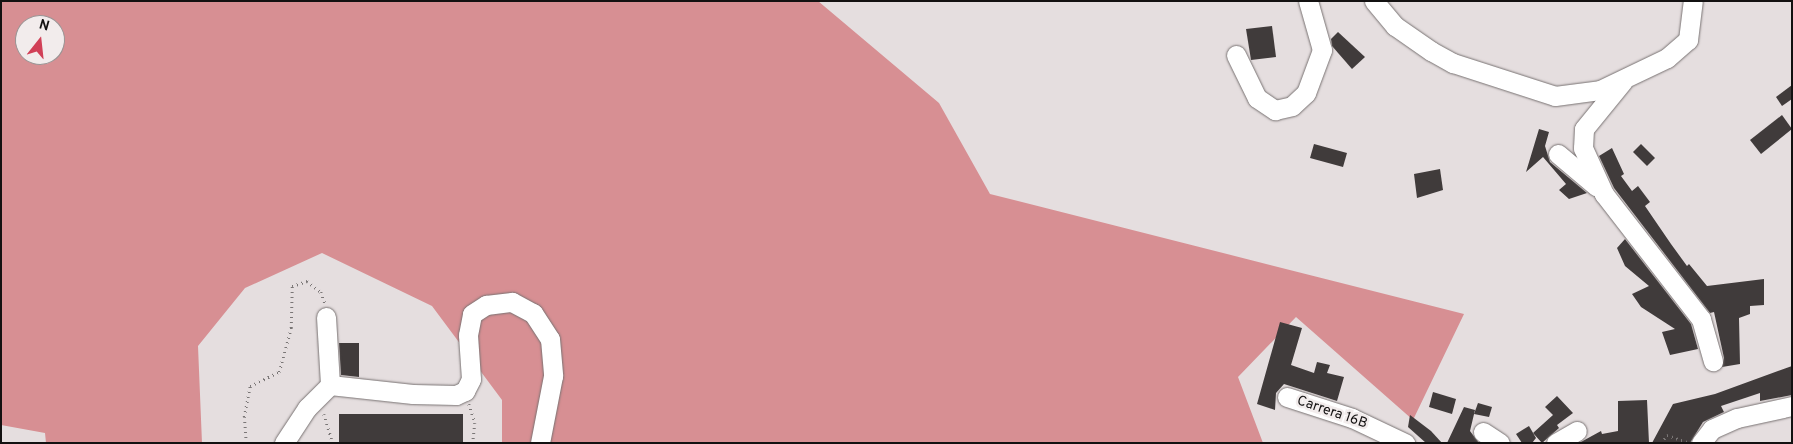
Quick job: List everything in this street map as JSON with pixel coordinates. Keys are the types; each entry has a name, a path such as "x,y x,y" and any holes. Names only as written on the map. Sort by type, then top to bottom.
{"street":[{"path":"1236,56 1257,98 1275,110 1292,106 1306,94 1322,50 1308,1"},
{"path":"1374,1 1395,26 1431,51 1463,66 1555,96 1600,90 1667,58 1688,40 1693,1"},
{"path":"1604,194 1583,148 1584,129 1624,80"},
{"path":"1558,154 1604,194 1701,319 1713,361"},
{"path":"330,385 413,394 456,395 465,391 471,379 468,335 472,314 486,305 512,302 533,313 550,339 553,376 540,443"},
{"path":"284,443 306,408 330,385 326,317"},
{"name":"Carrera 16B","path":"1287,397 1352,418 1405,443"},
{"path":"1698,441 1712,429 1737,418 1792,406"},
{"path":"1556,443 1577,431"},
{"path":"1483,432 1500,443"}],"path":[{"path":"246,443 244,417 250,386 279,372 290,328 289,310 292,286 307,281 321,292 325,302 326,317"},
{"path":"465,391 475,423 473,443"},
{"path":"325,409 323,417 333,443"},
{"path":"1662,443 1667,435 1698,441"}],"shaded area":[{"path":"1,1 818,1 939,103 990,194 1464,314 1413,420 1296,317 1238,377 1263,443 502,443 502,400 432,306 322,253 245,288 198,346 202,443 46,443 45,433 1,425"}],"building":[{"path":"1272,26 1276,57 1251,60 1246,29"},
{"path":"1338,32 1365,57 1352,69 1332,46 1331,39"},
{"path":"1792,85 1792,99 1782,106 1776,97"},
{"path":"1782,115 1792,129 1761,154 1750,140"},
{"path":"1539,129 1549,132 1545,146 1550,162 1587,193 1569,199 1559,190 1566,184 1543,157 1526,172"},
{"path":"1314,144 1347,153 1343,167 1310,158"},
{"path":"1641,144 1655,158 1647,166 1633,152"},
{"path":"1612,148 1624,174 1621,176 1632,191 1638,186 1650,202 1645,206 1671,244 1687,266 1689,264 1707,286 1764,279 1764,305 1750,306 1750,314 1739,318 1740,364 1722,367 1724,358 1714,312 1710,313 1614,188 1599,156"},
{"path":"1440,169 1443,190 1417,198 1414,174"},
{"path":"1625,239 1691,324 1698,349 1670,355 1662,332 1675,329 1641,307 1632,294 1649,286 1625,266 1617,248"},
{"path":"1280,322 1302,328 1291,365 1314,373 1317,362 1330,365 1327,373 1344,377 1337,401 1284,384 1276,393 1275,410 1257,404"},
{"path":"339,343 359,343 359,377 341,375"},
{"path":"1792,366 1792,395 1760,401 1760,393 1721,406 1724,412 1703,422 1690,443 1652,443 1673,404 1715,394"},
{"path":"1433,392 1456,399 1452,414 1429,407"},
{"path":"1557,396 1573,413 1557,425 1559,428 1542,443 1533,433 1553,415 1545,407"},
{"path":"1647,400 1649,443 1579,443 1601,431 1602,434 1618,431 1618,401"},
{"path":"1478,403 1492,407 1489,417 1474,414"},
{"path":"1464,407 1475,410 1470,431 1479,443 1447,443"},
{"path":"339,414 463,414 463,443 339,443"},
{"path":"1410,415 1431,431 1442,443 1426,443 1408,427"},
{"path":"1529,426 1536,438 1532,443 1522,443 1516,434"}]}
